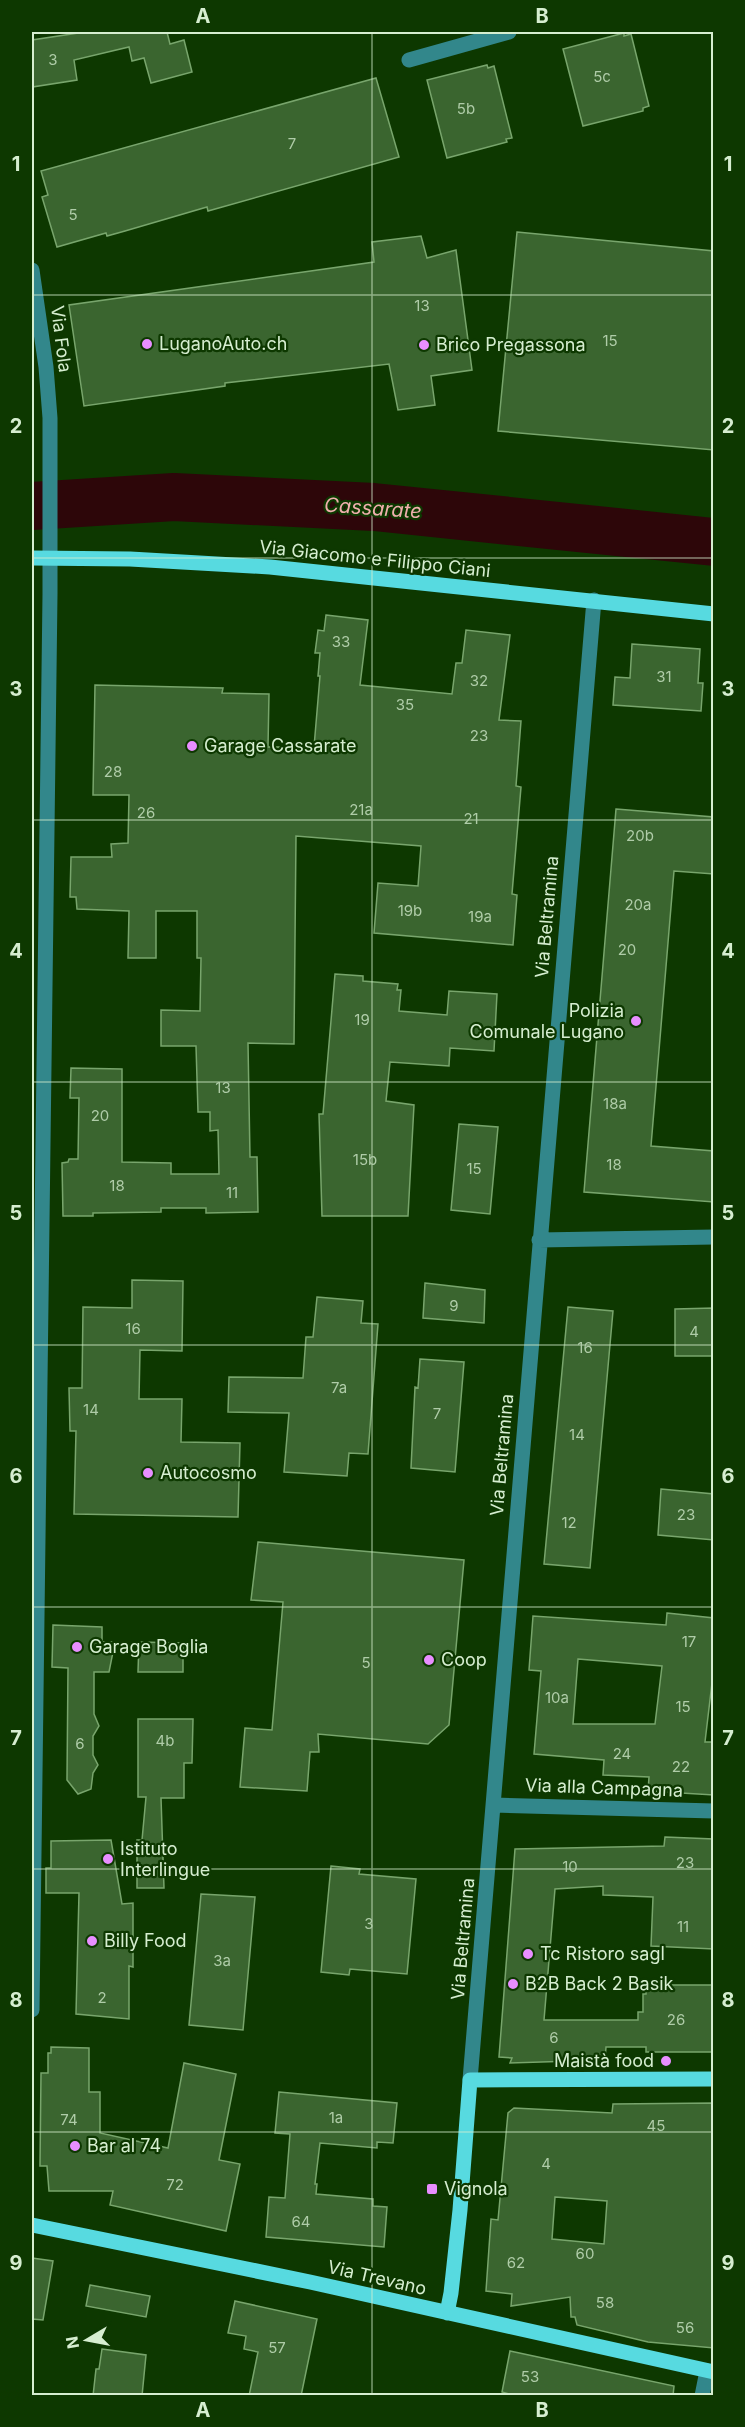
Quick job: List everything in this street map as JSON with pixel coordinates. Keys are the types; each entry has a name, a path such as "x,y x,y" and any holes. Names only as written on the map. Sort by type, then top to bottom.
{"main road":[{"name":"Via Giacomo e Filippo Ciani","path":"32,558 130,559 270,567 714,614"},
{"path":"470,2080 714,2079"},
{"name":"Via Beltramina","path":"447,2313 460,2210 470,2080"},
{"name":"Via Trevano","path":"32,2225 447,2313 710,2372"}],"street":[{"path":"409,60 509,32"},
{"name":"Via Fola","path":"32,270 46,368 49,460 32,2010"},
{"name":"Via Beltramina","path":"470,2080 594,600"},
{"path":"539,1240 714,1237"},
{"name":"Via alla Campagna","path":"494,1805 714,1811"},
{"path":"702,2396 710,2372"}],"building":[{"path":"85,32 167,32 170,44 184,40 192,72 151,83 144,58 132,61 129,47 74,60 77,80 32,87 32,40"},
{"path":"624,33 624,36 631,34 649,106 643,108 643,111 583,126 563,49"},
{"path":"487,65 488,68 494,66 512,138 506,139 507,142 447,158 427,80"},
{"path":"376,78 399,157 208,211 207,207 107,236 106,233 57,247 42,197 48,195 41,171"},
{"path":"517,232 714,251 714,450 498,431"},
{"path":"421,236 427,258 456,250 472,370 431,376 435,405 398,410 389,364 225,383 225,386 84,406 69,305 374,262 372,242"},
{"path":"326,615 368,620 360,685 452,694 456,663 462,663 466,630 510,635 499,720 521,721 516,786 521,787 512,894 517,895 513,945 374,933 378,883 418,886 421,846 296,836 294,1044 248,1043 250,1157 257,1157 258,1212 206,1213 206,1208 161,1208 161,1212 63,1216 62,1163 68,1162 69,1159 78,1159 79,1098 70,1098 71,1068 122,1069 122,1162 171,1163 171,1174 219,1174 218,1130 210,1131 210,1112 198,1112 196,1046 161,1046 161,1010 200,1011 201,958 197,958 197,911 156,911 156,958 128,958 129,911 77,909 76,897 70,897 71,857 112,857 111,844 128,843 129,795 93,795 95,685 223,688 222,693 269,694 268,747 314,747 320,676 318,676 320,653 315,653 318,630 324,631"},
{"path":"632,644 700,649 698,683 703,683 701,711 613,705 615,677 630,678"},
{"path":"616,809 714,817 714,874 674,871 651,1146 714,1151 714,1202 584,1192"},
{"path":"335,974 363,976 363,981 398,984 397,990 401,990 399,1011 447,1015 449,991 497,994 494,1051 450,1048 449,1066 390,1062 386,1101 414,1105 408,1216 322,1216 319,1114 323,1114"},
{"path":"459,1124 498,1127 490,1214 451,1210"},
{"path":"132,1280 183,1281 182,1351 140,1350 139,1399 182,1399 181,1442 240,1443 238,1517 74,1514 76,1431 70,1431 69,1388 82,1388 83,1307 132,1308"},
{"path":"425,1283 485,1290 484,1323 423,1318"},
{"path":"317,1297 363,1301 361,1323 378,1324 368,1454 349,1453 347,1476 284,1472 289,1413 228,1412 229,1377 303,1378 306,1337 313,1337"},
{"path":"568,1307 613,1311 590,1568 544,1564"},
{"path":"714,1308 714,1356 675,1356 675,1309"},
{"path":"420,1359 464,1362 455,1472 411,1468 415,1387 418,1388"},
{"path":"661,1489 714,1494 714,1540 658,1535"},
{"path":"258,1542 464,1560 449,1725 428,1744 318,1734 319,1752 310,1752 307,1791 240,1787 245,1728 272,1730 283,1602 251,1600"},
{"path":"667,1613 714,1618 714,1666 705,1742 714,1742 714,1795 648,1791 649,1777 603,1775 604,1760 534,1754 541,1671 529,1670 533,1616 666,1625","holes":["578,1659 662,1666 655,1724 573,1724"]},
{"path":"53,1625 102,1627 102,1642 115,1642 109,1672 94,1672 94,1714 99,1726 93,1736 93,1755 98,1765 93,1773 91,1789 78,1794 67,1780 68,1668 52,1667"},
{"path":"139,1642 183,1643 183,1672 138,1672"},
{"path":"138,1719 193,1719 192,1763 184,1763 184,1798 161,1798 164,1888 137,1888 137,1840 142,1840 146,1797 138,1797"},
{"path":"665,1837 714,1839 714,1949 651,1946 653,1897 603,1895 603,1886 555,1889 544,2020 638,2020 638,2012 643,2012 643,1994 646,1994 646,1985 714,1985 714,2052 646,2052 646,2047 606,2047 605,2060 510,2063 512,2058 499,2057 515,1849 664,1846"},
{"path":"111,1840 122,1904 133,1903 133,1967 129,1966 129,2019 76,2014 79,1893 46,1893 46,1868 51,1868 51,1841"},
{"path":"331,1866 360,1869 359,1874 416,1879 407,1974 350,1969 349,1975 321,1972"},
{"path":"201,1894 255,1897 243,2030 189,2025"},
{"path":"51,2047 89,2048 89,2092 100,2092 100,2133 168,2148 184,2063 236,2074 219,2160 240,2164 226,2231 110,2205 113,2191 49,2191 47,2166 40,2166 41,2073 48,2073 48,2053 51,2053"},
{"path":"279,2092 397,2103 393,2143 377,2142 377,2148 320,2143 315,2184 317,2184 316,2194 373,2199 373,2206 387,2207 384,2247 266,2237 269,2197 285,2198 290,2134 275,2133"},
{"path":"714,2103 714,2348 648,2342 577,2325 575,2317 571,2317 570,2297 511,2306 512,2294 486,2291 491,2219 498,2220 508,2113 514,2108 612,2113 613,2104","holes":["555,2197 607,2201 604,2244 552,2239"]},
{"path":"32,2258 53,2261 43,2320 32,2319"},
{"path":"90,2285 150,2296 146,2317 86,2306"},
{"path":"235,2301 317,2319 301,2396 249,2396 258,2352 244,2349 246,2336 228,2333"},
{"path":"102,2349 146,2355 142,2396 93,2396 96,2369 99,2369"},
{"path":"510,2351 674,2386 673,2396 516,2396 502,2392"}],"waterway":[{"name":"Cassarate","path":"32,506 174,497 374,507 714,542"}],"place":[{"name":"LuganoAuto.ch","path":"147,344"},
{"name":"Brico Pregassona","path":"424,345"},
{"name":"Garage Cassarate","path":"192,746"},
{"name":"Polizia Comunale Lugano","path":"636,1021"},
{"name":"Autocosmo","path":"148,1473"},
{"name":"Garage Boglia","path":"77,1647"},
{"name":"Coop","path":"429,1660"},
{"name":"Istituto Interlingue","path":"108,1859"},
{"name":"Billy Food","path":"92,1941"},
{"name":"Tc Ristoro sagl","path":"528,1954"},
{"name":"B2B Back 2 Basik","path":"513,1984"},
{"name":"Maistà food","path":"666,2061"},
{"name":"Bar al 74","path":"75,2146"},
{"name":"Vignola","path":"432,2189"}]}
